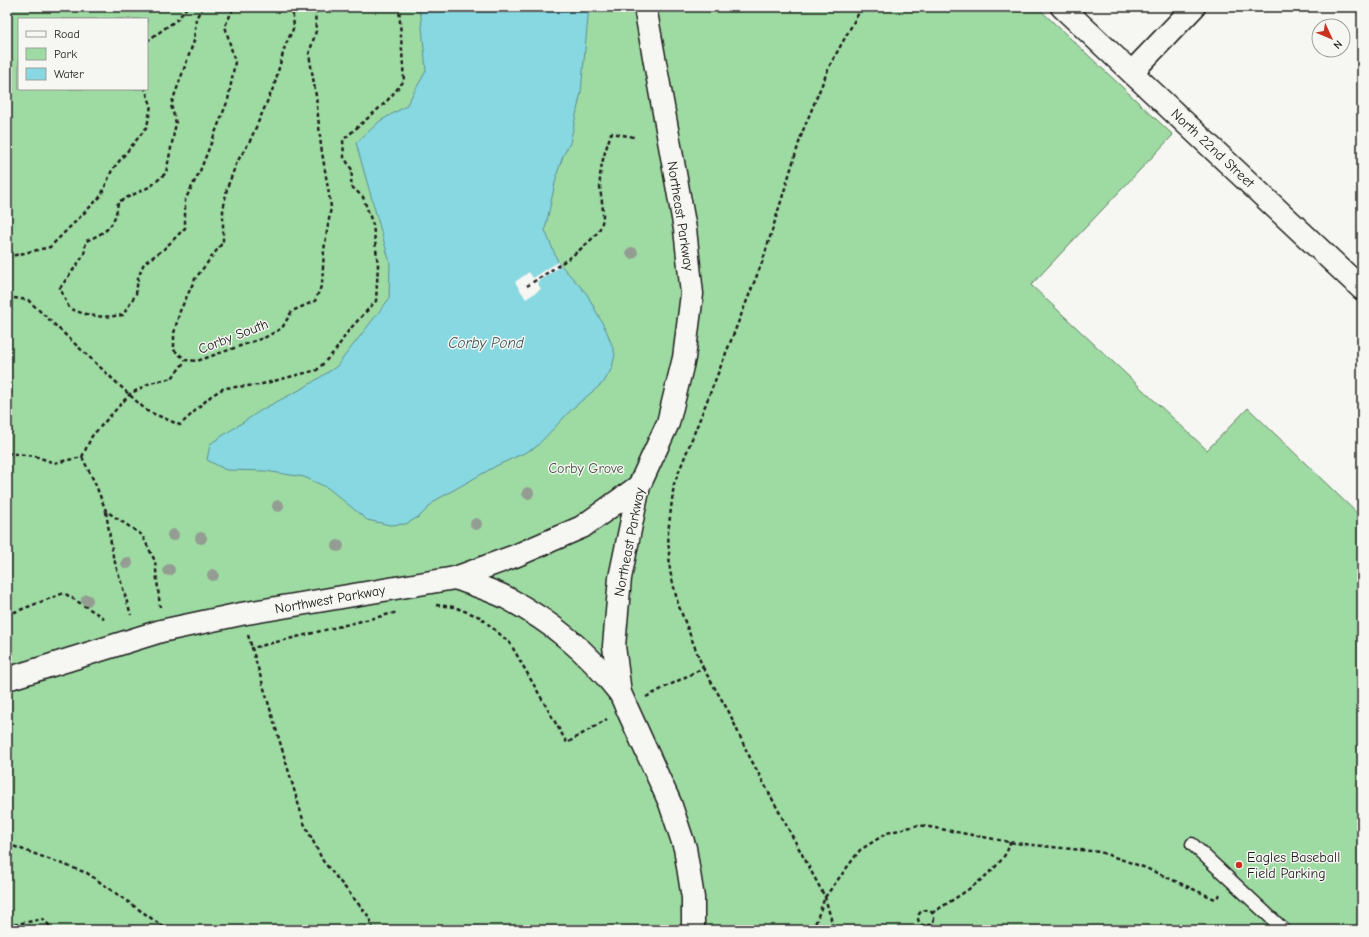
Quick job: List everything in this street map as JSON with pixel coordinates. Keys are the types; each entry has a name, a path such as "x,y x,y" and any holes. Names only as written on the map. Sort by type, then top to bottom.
{"street":[{"name":"Northeast Parkway","path":"645,7 685,229 692,294 684,358 668,423 639,486 620,578 614,646 620,693 670,803 685,848 693,898 692,930"},
{"name":"North 22nd Street","path":"1062,7 1362,289"},
{"path":"1132,72 1194,7"},
{"name":"Northwest Parkway","path":"7,679 161,631 240,614 455,578 515,556 582,527 639,486"},
{"path":"455,578 506,597 552,625 596,663 620,693"}],"lane":[{"path":"1192,844 1284,930"}],"path":[{"path":"148,40 178,19 187,7"},
{"path":"203,7 196,18 194,41 171,105 176,123 166,173 151,186 118,202 116,218 104,233 86,241 84,255 60,288 69,308 84,314 102,318 123,315 136,294 138,278 144,263 163,250 185,228 185,200 200,171 228,100 235,62 225,26 234,7"},
{"name":"Corby South","path":"292,7 294,27 285,46 274,86 250,141 237,162 227,188 223,211 223,242 195,279 180,311 174,333 174,350 186,360 197,361 266,337 282,328 292,311 315,301 322,284 324,250 331,207 321,146 316,96 309,54 316,31 315,7"},
{"path":"7,297 28,300 147,411 180,425 211,396 224,388 258,385 317,370 335,351 349,330 376,301 378,265 373,225 363,198 352,186 352,170 344,156 343,140 386,102 404,81 399,7"},
{"path":"7,257 50,247 101,196 112,170 147,128 152,105 145,90"},
{"path":"528,286 587,244 600,228 603,213 600,177 602,163 611,133 634,137"},
{"path":"82,457 92,436 130,394 150,383 172,378 186,360"},
{"path":"7,364 11,394 7,398"},
{"path":"7,453 35,456 54,463 82,457"},
{"path":"82,457 95,483 106,512 113,556 131,614"},
{"path":"106,512 142,535 155,561 160,607"},
{"path":"7,616 64,593 107,620"},
{"path":"703,668 728,712 825,897 834,930"},
{"path":"812,930 825,897 860,850 887,833 919,825 1010,842 1100,852 1146,868 1216,899 1233,882"},
{"path":"932,913 958,896 998,864 1010,848 1010,842"},
{"path":"7,846 12,846 87,873 168,930"},
{"path":"928,910 932,913 934,918 931,925 925,926 920,924 918,916 921,912 928,910"},
{"path":"7,926 43,919 54,930"}],"green space":[{"name":"Corby Grove","path":"7,7 1037,7 1173,135 1031,285 1207,450 1248,408 1362,518 1362,930 7,930"}],"water":[{"name":"Corby Pond","path":"417,7 589,7 581,92 570,143 563,156 557,174 545,230 558,262 587,294 607,332 615,354 612,368 604,382 573,408 535,448 496,466 436,500 420,516 406,524 390,525 367,520 328,488 304,477 265,471 226,470 207,460 210,444 263,409 305,387 336,367 389,299 390,263 356,143 380,121 406,106 426,71 421,16"}],"pier":[{"path":"558,262 561,266 537,282 541,289 526,299 515,282 529,272 533,278"}],"place":[{"name":"Eagles Baseball Field Parking","path":"1239,865"}]}
